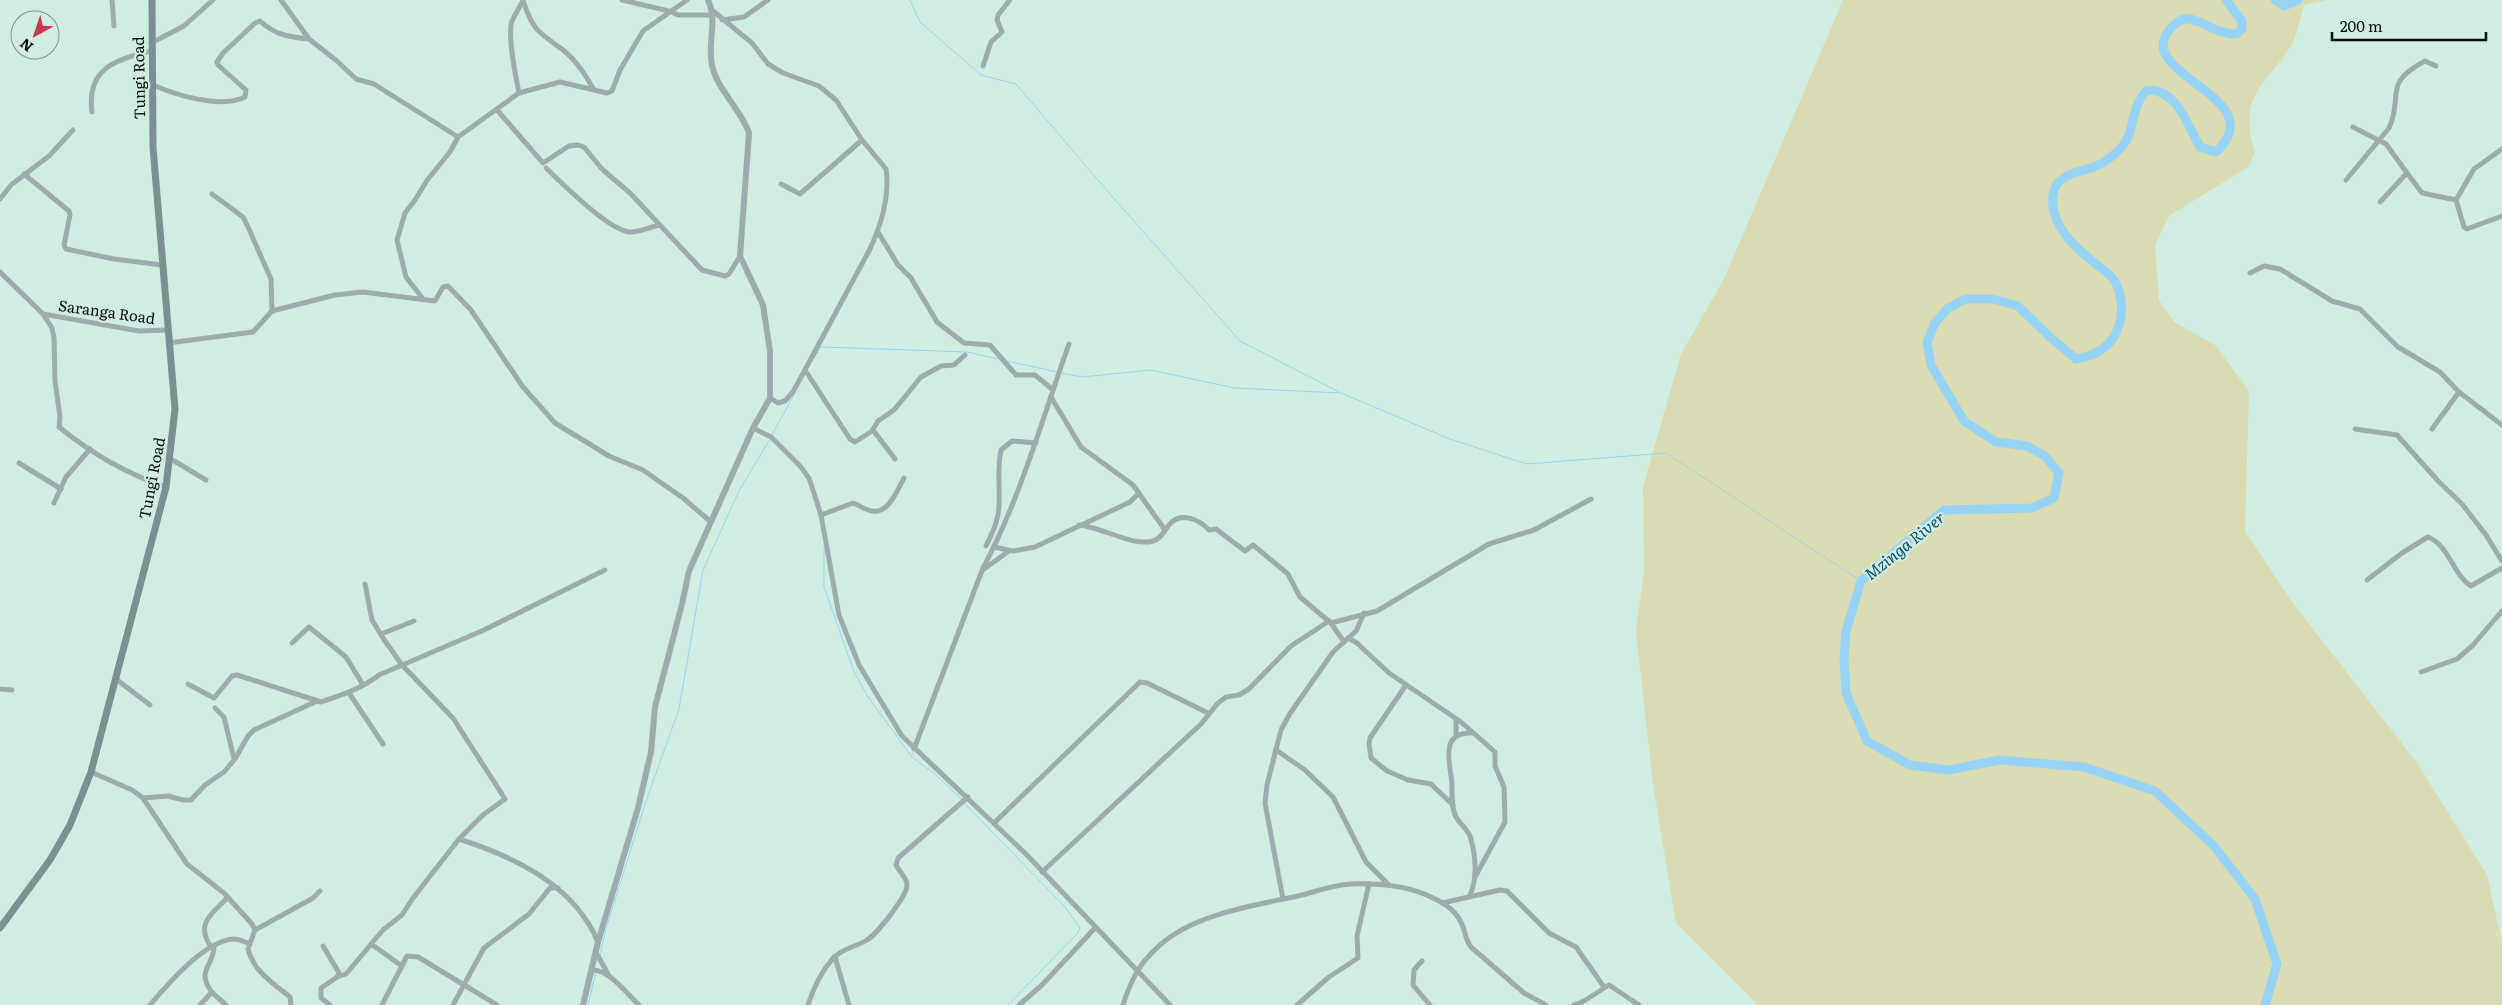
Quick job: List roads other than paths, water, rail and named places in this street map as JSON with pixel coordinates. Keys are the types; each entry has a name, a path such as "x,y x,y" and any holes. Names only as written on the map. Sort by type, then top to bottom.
{"main road":[{"name":"Tungi Road","path":"0,928 50,860 70,825 91,772 166,487 171,459 176,409 168,343 153,148 151,84 152,0"}],"street":[{"path":"112,0 114,26"},
{"path":"92,112 91,90 103,71 124,57 151,47 184,26 213,0"},
{"path":"281,0 309,39 356,79 374,84 458,137"},
{"path":"523,0 538,32 569,56 580,68 595,91"},
{"path":"519,93 511,29 512,22 523,0"},
{"path":"622,0 670,10 678,15 713,13 752,43 764,60 775,69 815,84 836,100 862,140 886,169 884,205 878,232 805,370 785,401 778,403 770,398"},
{"path":"423,299 406,277 397,240 405,213 428,179 450,152 458,137 498,111 519,93 560,82 595,91 607,93 612,91 620,70 640,36 670,10 687,0"},
{"path":"498,111 543,163 569,146 578,145 584,148 602,169 630,193 705,272 725,276 729,274 740,256 749,132 745,121 719,82 711,64 713,13 708,0"},
{"path":"722,20 744,18 768,0"},
{"path":"983,66 991,42 1002,32 997,20 998,15 1010,0"},
{"path":"151,84 177,94 221,103 238,100 245,97 246,90 218,66 217,62 223,53 255,23 260,21 270,30 284,37 309,39"},
{"path":"2346,180 2392,121 2394,94 2397,85 2411,68 2425,60 2436,66"},
{"path":"2353,127 2386,144 2422,193 2456,200"},
{"path":"0,199 11,185 49,156 73,130"},
{"path":"781,184 800,194 862,140"},
{"path":"2502,150 2474,169 2456,200 2464,227 2467,229 2502,216"},
{"path":"546,168 602,219 620,230 633,232 660,225"},
{"path":"2380,202 2407,173"},
{"path":"24,174 69,211 64,245 66,249 114,259 162,265"},
{"path":"212,194 243,217 271,279 272,311"},
{"path":"878,232 898,265 912,278 930,313 943,328 964,342 990,345 1016,375 1036,375 1053,390"},
{"path":"583,1005 598,942 638,808 651,752 655,707 689,571 753,428 770,398 770,351 763,305 740,256"},
{"path":"2250,273 2264,266 2280,269 2332,301 2360,309 2398,346 2440,372 2458,392 2502,426"},
{"name":"Saranga Road","path":"0,272 43,314 140,331 167,330"},
{"path":"168,343 253,332 272,311 335,295 363,292 435,301 443,287 448,286 472,310 523,387 555,423 609,456 643,470 683,498 711,522"},
{"path":"43,314 52,328 54,338 54,381 60,417 58,427 113,465 134,472 143,480 166,487"},
{"path":"914,749 981,573 994,547 1036,443 1070,344"},
{"path":"805,370 851,440 856,441 873,430 878,421 904,401 911,388 921,378 941,366 954,365 965,355"},
{"path":"2432,428 2458,392"},
{"path":"1051,397 1081,447 1127,480 1165,530"},
{"path":"753,428 771,437 800,466 813,490 821,515 836,602 845,632 879,701 902,736 994,823 1170,1005"},
{"path":"2355,429 2397,435 2431,474 2462,504 2486,535 2502,561"},
{"path":"873,430 896,459"},
{"path":"986,546 997,520 1000,506 998,478 1001,450 1012,441 1036,443"},
{"path":"54,503 66,477 90,450"},
{"path":"171,459 206,480"},
{"path":"18,463 61,490"},
{"path":"821,515 852,503 873,511 882,509 890,504 904,478"},
{"path":"994,547 1008,551 1035,547 1130,502 1138,493"},
{"path":"1042,872 1197,727 1208,713 1226,697 1239,695 1249,689 1291,646 1330,622 1390,604 1489,544 1534,530 1591,499"},
{"path":"1079,525 1095,527 1142,542 1157,540 1172,521 1192,518 1209,530 1216,530 1245,551 1253,545 1288,574 1300,598 1330,622 1346,640 1357,643 1378,664 1456,719 1495,752 1495,766 1504,787 1505,822 1475,877 1469,897"},
{"path":"2367,580 2402,553 2428,537 2441,548 2464,580 2471,586 2502,568"},
{"path":"981,573 1008,551"},
{"path":"188,684 214,698 232,676 237,674 321,702 349,693 402,665 484,630 606,570"},
{"path":"330,1005 321,998 321,988 345,975 383,930 402,916 413,898 459,839 484,815 505,799 453,718 402,665 381,634 372,620 365,584"},
{"path":"2421,672 2457,659 2473,645 2502,611"},
{"path":"1283,899 1264,803 1281,730 1289,715 1332,652 1359,626 1364,613"},
{"path":"381,634 414,622"},
{"path":"292,643 308,627 346,657 363,685"},
{"path":"116,679 150,705"},
{"path":"994,823 1140,682 1147,683 1208,713"},
{"path":"1406,685 1370,738 1369,744 1372,758 1387,771 1408,780 1431,784 1453,806"},
{"path":"0,689 12,690"},
{"path":"349,693 383,744"},
{"path":"142,798 168,796 191,800 205,785 224,772 235,759 244,741 254,730 318,700"},
{"path":"215,708 224,717 235,759"},
{"path":"1456,719 1456,736"},
{"path":"1472,732 1456,736 1448,752 1453,806 1457,818 1470,837 1475,877"},
{"path":"1276,750 1305,770 1334,797 1366,862 1390,885"},
{"path":"91,772 132,790 142,798 187,864 228,897 255,930"},
{"path":"808,1005 821,977 835,957 845,949 866,940 882,926 906,890 906,881 896,865 898,858 968,797"},
{"path":"459,839 496,851 527,867 559,888 587,919 598,942"},
{"path":"1298,1005 1336,972 1358,958 1356,936 1369,884"},
{"path":"1124,1005 1136,971 1166,940 1186,929 1239,908 1342,885 1369,884 1390,885 1423,894 1442,903 1458,916 1465,938 1472,948 1524,993 1546,1005"},
{"path":"453,1005 487,944 526,918 550,888 559,888"},
{"path":"1442,903 1500,890 1507,891 1549,933 1576,948 1604,987"},
{"path":"291,1005 290,997 256,968 248,952 249,943 255,930 313,898 320,891"},
{"path":"226,1005 212,992 204,976 214,955 212,947 203,936 204,926 210,916 228,897"},
{"path":"1019,1005 1042,986 1095,928"},
{"path":"150,1005 168,984 212,947 233,939 249,943"},
{"path":"371,944 402,966"},
{"path":"323,946 339,973 337,978"},
{"path":"596,952 610,978"},
{"path":"382,1005 407,956 416,956 497,1005"},
{"path":"835,957 849,1005"},
{"path":"1422,960 1412,976 1413,985 1430,1005"},
{"path":"592,970 597,970 610,978 639,1005"},
{"path":"1574,1005 1584,1001 1604,987 1613,986 1639,1005"},
{"path":"200,1005 212,992"},
{"path":"1304,1005 1307,996"}],"waterway":[{"path":"910,0 920,22 981,75 1016,84 1240,341 1339,392"},
{"name":"Mzinga River","path":"2226,0 2242,21 2242,29 2236,34 2222,32 2195,20 2187,19 2180,21 2172,27 2163,44 2168,58 2216,100 2228,115 2229,132 2216,152 2200,147 2186,119 2167,95 2158,91 2147,90 2137,105 2128,136 2119,150 2101,164 2065,177 2055,187 2053,206 2059,226 2072,243 2110,276 2118,287 2121,301 2120,323 2112,340 2097,352 2076,359 2018,306 1993,299 1965,299 1947,309 1935,323 1927,342 1931,365 1964,421 1996,442 2027,446 2045,456 2059,473 2054,498 2032,508 1944,510 1861,581 1846,631 1844,660 1846,693 1867,741 1910,765 1948,770 2000,760 2084,767 2155,791 2214,846 2255,899 2277,964 2265,1005"},
{"name":"Mzinga River","path":"2275,0 2284,6 2298,0"},
{"path":"814,358 821,347 968,352 998,359"},
{"path":"1007,361 1057,372"},
{"path":"1061,373 1082,377 1151,370 1234,388 1341,393 1450,439 1527,464 1666,453 1861,581"},
{"path":"772,435 794,395"},
{"path":"600,956 605,932 646,801 679,709 703,570 739,491 770,439"},
{"path":"824,548 824,587 854,672 868,697 912,757 935,774 962,800"},
{"path":"964,803 1065,907 1080,928 1077,934 1008,1005"},
{"path":"588,1005 596,972"}]}
